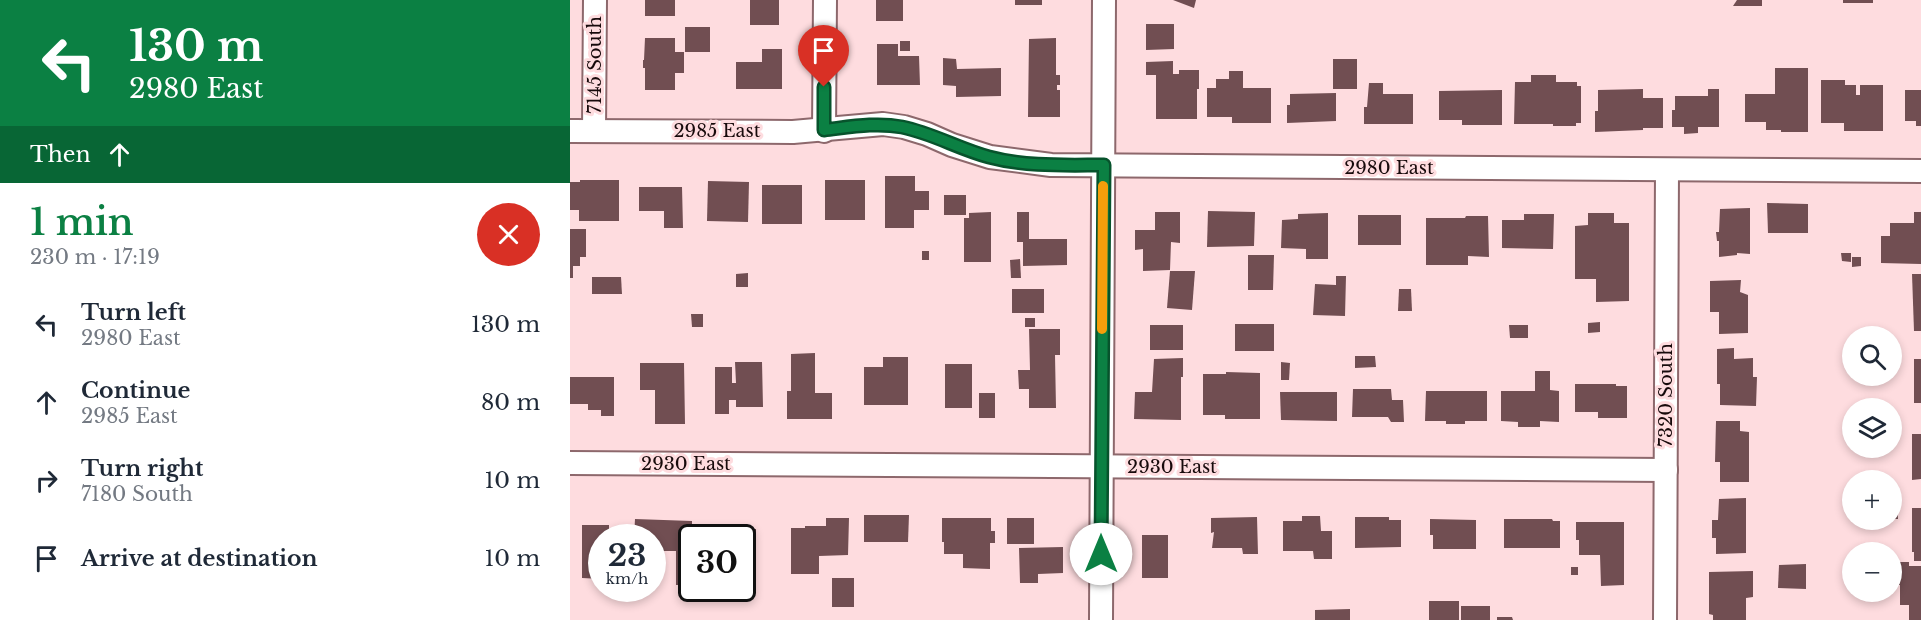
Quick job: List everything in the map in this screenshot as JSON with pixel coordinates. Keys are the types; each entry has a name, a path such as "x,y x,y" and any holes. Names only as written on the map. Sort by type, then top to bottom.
{"street":[{"name":"7145 South","path":"594,131 595,0"},
{"path":"824,130 825,0"},
{"path":"1101,620 1104,0"},
{"name":"2980 East","path":"863,125 883,124 904,127 990,158 1051,165 1921,171"},
{"name":"2985 East","path":"570,131 824,130 863,125"},
{"name":"7320 South","path":"1665,620 1667,170"},
{"name":"2930 East","path":"570,463 1666,470"}],"building":[{"path":"645,0 675,0 675,16 645,16"},
{"path":"750,0 779,0 779,25 750,25"},
{"path":"876,0 903,0 903,21 876,21"},
{"path":"1015,0 1042,0 1042,5 1015,5"},
{"path":"1173,0 1196,0 1194,8"},
{"path":"1737,0 1762,0 1762,6 1733,6"},
{"path":"1843,0 1873,0 1873,3 1843,3"},
{"path":"1146,24 1174,24 1174,49 1146,50"},
{"path":"685,27 710,27 710,52 685,52"},
{"path":"645,38 675,38 675,52 684,52 684,73 675,73 675,90 645,90 643,60"},
{"path":"1056,38 1056,75 1060,75 1060,85 1057,85 1057,90 1060,90 1060,117 1028,117 1029,39"},
{"path":"900,41 910,41 910,51 900,51"},
{"path":"877,44 898,44 898,56 919,56 920,85 877,85"},
{"path":"762,49 782,49 782,89 736,89 736,62 762,62"},
{"path":"943,58 956,59 957,69 1001,68 1001,96 956,97 956,86 943,85"},
{"path":"1333,59 1357,59 1357,89 1333,89"},
{"path":"1173,61 1173,74 1179,74 1179,70 1199,70 1197,119 1156,119 1156,75 1146,75 1146,62"},
{"path":"1775,68 1808,68 1808,132 1766,130 1766,122 1745,122 1745,94 1775,94"},
{"path":"1229,71 1243,71 1243,88 1271,88 1271,123 1232,123 1232,117 1207,117 1207,88 1216,88 1216,79 1229,79"},
{"path":"1531,75 1556,75 1556,82 1577,82 1577,86 1581,86 1581,123 1576,123 1576,126 1514,124 1515,82 1531,82"},
{"path":"1821,80 1845,80 1845,85 1856,85 1856,95 1860,95 1860,85 1883,85 1883,131 1844,131 1844,123 1821,123"},
{"path":"1369,83 1383,83 1383,94 1413,94 1413,124 1364,124 1364,107 1367,107"},
{"path":"1643,89 1643,98 1663,98 1663,128 1595,132 1598,90"},
{"path":"1708,89 1719,89 1719,127 1698,127 1698,133 1684,134 1684,127 1672,127 1675,96 1708,96"},
{"path":"1502,90 1502,125 1462,125 1462,120 1439,120 1439,91"},
{"path":"1905,90 1921,90 1921,126 1916,126 1916,121 1905,121"},
{"path":"1336,93 1336,121 1287,123 1287,105 1290,105 1290,94"},
{"path":"885,176 915,176 915,191 929,191 929,210 914,210 914,228 885,228"},
{"path":"580,180 619,180 619,221 579,221 579,210 570,210 570,182 580,182"},
{"path":"825,180 865,180 865,220 825,220"},
{"path":"708,181 749,182 748,222 707,221"},
{"path":"762,185 802,185 802,224 762,224"},
{"path":"639,187 682,187 683,228 664,228 664,211 639,211"},
{"path":"944,195 966,195 966,215 944,215"},
{"path":"1767,203 1808,204 1808,233 1768,233"},
{"path":"1750,208 1750,254 1737,253 1737,255 1719,257 1719,241 1717,241 1716,232 1719,232 1720,209"},
{"path":"1208,211 1255,212 1254,246 1207,247"},
{"path":"991,212 991,262 964,262 964,218 969,218 969,213"},
{"path":"1017,212 1029,212 1029,239 1067,239 1067,265 1023,266 1023,242 1017,242"},
{"path":"1155,212 1180,212 1180,243 1171,242 1170,270 1143,271 1143,249 1135,250 1135,230 1155,230"},
{"path":"1914,212 1921,212 1921,264 1881,263 1881,236 1890,236 1890,223 1914,223"},
{"path":"1328,213 1328,259 1306,259 1306,249 1281,248 1282,220 1298,219 1298,214"},
{"path":"1588,213 1614,213 1614,223 1629,223 1629,301 1596,302 1596,279 1575,279 1575,226 1588,225"},
{"path":"1524,214 1554,214 1553,249 1502,248 1502,220 1524,220"},
{"path":"1358,215 1401,215 1401,245 1358,245"},
{"path":"1466,216 1488,216 1489,257 1468,256 1468,265 1426,265 1426,218 1465,218"},
{"path":"570,229 586,229 586,257 580,257 580,266 573,266 573,278 570,278"},
{"path":"922,251 929,251 929,260 922,260"},
{"path":"1841,253 1851,253 1851,262 1842,261"},
{"path":"1248,255 1274,255 1273,290 1248,290"},
{"path":"1852,257 1861,257 1861,266 1852,267"},
{"path":"1020,259 1021,278 1011,278 1010,260"},
{"path":"1170,271 1195,271 1192,310 1167,308"},
{"path":"748,273 748,287 736,287 736,274"},
{"path":"1912,274 1921,274 1921,331 1914,331"},
{"path":"1336,276 1346,276 1345,316 1313,315 1315,284 1336,285"},
{"path":"592,277 621,277 622,294 592,294"},
{"path":"1741,280 1740,292 1748,295 1748,333 1719,334 1719,312 1710,312 1710,281"},
{"path":"1012,289 1044,289 1044,313 1012,313"},
{"path":"1399,289 1411,289 1412,311 1398,311"},
{"path":"691,314 703,314 703,327 692,327"},
{"path":"1025,318 1035,318 1035,327 1025,327"},
{"path":"1600,322 1600,332 1588,333 1588,323"},
{"path":"1235,324 1274,324 1274,351 1235,351"},
{"path":"1150,325 1183,325 1183,350 1150,350"},
{"path":"1509,325 1528,325 1528,338 1510,338"},
{"path":"1029,329 1060,329 1060,355 1055,355 1056,408 1029,408 1029,389 1019,389 1018,370 1030,370"},
{"path":"1734,348 1734,359 1753,358 1753,377 1757,377 1756,406 1720,405 1720,384 1717,384 1717,349"},
{"path":"815,353 815,393 832,393 832,419 787,419 787,391 791,391 791,354"},
{"path":"1355,356 1375,356 1376,367 1355,368"},
{"path":"883,357 908,357 908,405 864,405 864,367 883,367"},
{"path":"1183,358 1181,420 1134,419 1135,392 1152,392 1154,359"},
{"path":"1914,359 1921,359 1921,403 1914,403"},
{"path":"735,362 762,362 763,407 736,407 736,400 729,400 729,414 715,414 715,367 732,367 732,383 736,383"},
{"path":"1281,362 1290,363 1289,380 1281,380"},
{"path":"640,363 684,363 685,424 655,424 655,390 640,390"},
{"path":"945,364 972,364 972,408 945,408"},
{"path":"1535,371 1550,371 1550,390 1559,391 1559,422 1540,421 1540,427 1518,427 1518,422 1501,421 1501,391 1535,391"},
{"path":"1226,372 1260,373 1260,419 1225,419 1225,415 1203,415 1203,374 1226,374"},
{"path":"570,377 614,377 614,416 601,416 601,410 588,410 588,404 570,404"},
{"path":"1575,384 1627,386 1627,418 1598,418 1598,412 1575,412"},
{"path":"1353,389 1391,389 1392,400 1403,400 1404,422 1391,422 1388,417 1352,417"},
{"path":"1426,391 1487,391 1487,421 1446,424 1446,421 1425,421"},
{"path":"1280,392 1337,392 1337,421 1281,420"},
{"path":"979,393 995,393 995,418 979,418"},
{"path":"1716,421 1740,421 1740,431 1749,432 1749,482 1720,482 1720,462 1715,462"},
{"path":"1912,434 1921,434 1921,479 1912,480"},
{"path":"1746,498 1746,553 1716,554 1716,538 1712,538 1712,520 1718,520 1719,499"},
{"path":"1912,508 1921,508 1921,561 1914,561 1914,552 1912,552"},
{"path":"864,515 909,515 908,542 864,542"},
{"path":"1302,516 1320,516 1321,531 1332,531 1332,559 1314,559 1313,551 1283,551 1283,521 1302,521"},
{"path":"1257,517 1258,554 1243,554 1242,548 1212,548 1214,532 1211,533 1211,518"},
{"path":"1355,517 1389,517 1389,520 1401,520 1401,547 1355,548"},
{"path":"826,518 849,518 848,555 819,556 819,574 791,574 791,528 826,526"},
{"path":"942,518 991,518 991,531 995,531 995,543 990,543 990,569 963,568 963,554 944,554"},
{"path":"1007,518 1034,518 1034,544 1007,544"},
{"path":"635,519 692,521 692,524 678,524 678,585 676,585 676,551 666,551 666,524 635,524"},
{"path":"1430,519 1476,520 1476,549 1433,549"},
{"path":"1504,519 1560,521 1560,548 1504,548"},
{"path":"1576,522 1624,522 1624,585 1601,586 1600,555 1579,555"},
{"path":"582,525 588,525 588,578 582,578"},
{"path":"1142,535 1168,535 1168,578 1142,578"},
{"path":"1063,547 1063,573 1038,574 1038,583 1020,583 1019,548"},
{"path":"1902,562 1909,562 1909,566 1921,566 1921,620 1909,620 1909,605 1900,605 1902,602"},
{"path":"1806,564 1806,589 1778,588 1779,565"},
{"path":"1571,567 1578,567 1578,575 1571,575"},
{"path":"1753,571 1753,597 1746,598 1746,620 1713,620 1713,615 1709,614 1709,572"},
{"path":"832,578 854,578 854,607 832,607"},
{"path":"1429,601 1459,601 1459,620 1429,620"},
{"path":"1461,606 1490,606 1490,620 1461,620"},
{"path":"1350,609 1350,620 1315,620 1315,610"},
{"path":"1497,617 1512,617 1513,620 1497,620"}],"slow traffic":[{"path":"1102,329 1103,186"}],"route":[{"path":"824,87 824,130 883,124 927,134 990,158 1051,165 1104,165 1101,554"}]}
